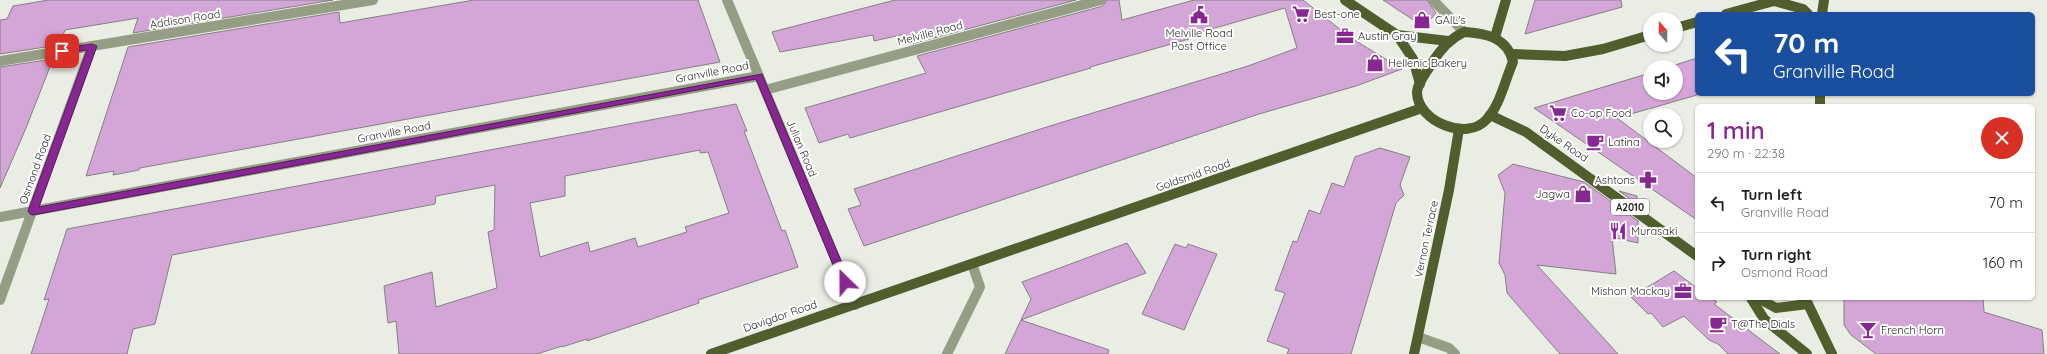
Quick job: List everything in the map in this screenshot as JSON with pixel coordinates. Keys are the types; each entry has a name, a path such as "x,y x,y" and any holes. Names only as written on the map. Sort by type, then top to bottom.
{"main road":[{"path":"1345,0 1397,35 1414,59 1420,84"},
{"path":"1495,37 1506,0"},
{"path":"1733,12 1774,0 1803,9 1806,12"},
{"path":"1822,12 1824,0"},
{"path":"1683,26 1695,23"},
{"path":"1464,32 1472,32 1495,37 1508,47 1513,54 1513,62 1487,120 1477,127 1459,129 1448,127 1433,119 1422,108 1417,94 1420,84 1448,41 1464,32"},
{"path":"1397,35 1448,41"},
{"path":"1513,54 1565,56 1603,49 1643,37"},
{"name":"Goldsmid Road","path":"972,264 1422,108"},
{"name":"Dyke Road","path":"1490,115 1526,132 1695,255"},
{"name":"Vernon Terrace","path":"1414,354 1449,190 1459,129"},
{"name":"Davigdor Road","path":"711,354 972,264"},
{"path":"1752,300 1764,319 1807,354"},
{"path":"1762,300 1776,308 1809,301 1832,354"}],"street":[{"name":"Addison Road","path":"0,61 373,0"},
{"name":"Julian Road","path":"727,0 855,305"},
{"name":"Melville Road","path":"765,90 1101,0"},
{"path":"1433,0 1464,32"},
{"name":"Osmond Road","path":"0,300 92,46"},
{"name":"Granville Road","path":"0,217 759,76"},
{"path":"947,354 980,286 972,264"},
{"path":"1418,338 1449,348 1455,354"}],"building":[{"path":"49,0 333,0 133,33 138,18 65,30 59,45 0,54 0,20 7,19 13,6"},
{"path":"474,0 698,0 720,62 140,168 139,170 113,175 114,171 86,176 128,47 339,12 340,23"},
{"path":"895,0 1076,0 911,44 905,34 874,41 873,35 780,52 772,32"},
{"path":"1107,0 1119,0 1122,20 1194,0 1303,0 1351,38 1402,69 1356,86 1259,114 864,246 848,209 861,205 854,189 1053,125 1248,66 1297,48 1285,8 1187,36 1189,39 850,138 848,134 819,143 805,108 926,73 917,56 1103,6"},
{"path":"1383,0 1427,0 1436,13 1424,27"},
{"path":"1535,0 1621,0 1622,7 1525,34"},
{"path":"53,59 26,128 0,188 0,67"},
{"path":"1695,59 1695,96 1683,99 1683,62"},
{"path":"1643,75 1643,100 1680,100 1652,108 1643,108 1643,111 1617,118 1643,138 1643,148 1657,148 1695,176 1695,219 1534,108"},
{"path":"736,104 747,131 744,131 782,231 785,230 798,267 698,300 699,303 587,341 587,339 537,354 399,354 396,321 388,323 384,286 432,272 436,307 497,288 488,232 494,230 495,185 436,196 435,204 172,255 155,324 133,329 127,354 31,354 49,299 44,300 67,229","holes":["700,150 700,153 708,152 729,213 685,227 687,232 638,247 635,238 590,252 588,242 540,257 530,203 565,196 565,176"]},
{"path":"1380,148 1410,157 1400,185 1404,195 1396,203 1351,354 1287,354 1289,349 1267,341 1285,293 1275,290 1293,241 1297,242 1309,210 1320,214 1332,183 1344,187 1355,157"},
{"path":"1513,164 1584,182 1638,221 1638,243 1612,237 1616,274 1537,265 1618,354 1560,354 1507,293 1505,275 1499,263 1505,193 1498,175"},
{"path":"1619,191 1637,196 1637,204"},
{"path":"1127,243 1146,273 1021,320 1031,299 1022,282"},
{"path":"1175,244 1186,248 1188,244 1217,254 1184,330 1142,314"},
{"path":"1674,271 1695,287 1695,300 1714,300 1717,302 1714,304 1780,354 1728,354 1718,344 1709,340 1684,316 1663,327 1651,313 1648,314 1631,297"},
{"path":"1844,300 1983,300 1984,312 2042,330 2044,354 1876,354 1851,335 1844,325"},
{"path":"1021,320 1109,350 1108,354 1005,354"}],"place":[{"name":"Best-one","path":"1301,14"},
{"name":"Melville Road Post Office","path":"1199,15"},
{"name":"GAIL's","path":"1422,20"},
{"name":"Austin Gray","path":"1345,36"},
{"name":"Hellenic Bakery","path":"1375,63"},
{"name":"Co-op Food","path":"1558,113"},
{"name":"Latina","path":"1595,142"},
{"name":"Ashtons","path":"1648,180"},
{"name":"Jagwa","path":"1583,194"},
{"name":"Murasaki","path":"1618,231"},
{"name":"Mishon Mackay","path":"1683,291"},
{"name":"T@The Dials","path":"1718,324"},
{"name":"French Horn","path":"1868,330"}],"route":[{"path":"62,51 92,46 33,211 759,76 845,282"}]}
